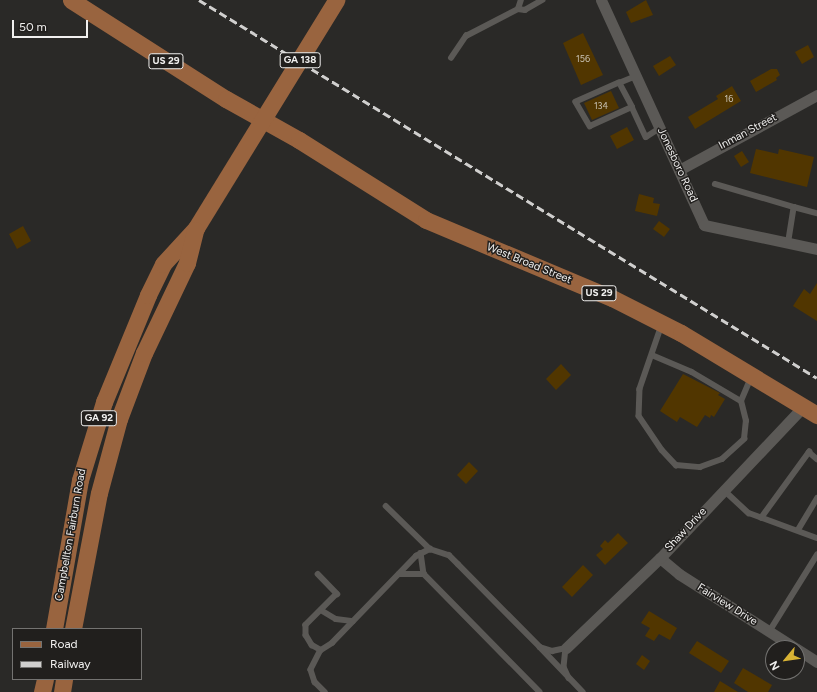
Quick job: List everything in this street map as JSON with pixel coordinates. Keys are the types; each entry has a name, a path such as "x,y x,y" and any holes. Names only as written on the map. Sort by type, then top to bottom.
{"main road":[{"name":"US 29","path":"71,0 226,99 264,119"},
{"name":"GA 138","path":"264,119 336,0"},
{"name":"Campbellton Fairburn Road","path":"54,628 80,480 104,402 133,327 163,264 196,228 264,119"},
{"name":"West Broad Street","path":"264,119 426,220 612,298 662,324 752,375 810,411"},
{"name":"Campbellton Fairburn Road","path":"73,628 99,493 119,419 146,346 187,263 196,228"},
{"path":"42,692 45,680"},
{"path":"62,692 64,680"}],"street":[{"name":"Jonesboro Road","path":"601,0 704,225 817,249"},
{"name":"Inman Street","path":"679,170 817,95"},
{"name":"Shaw Drive","path":"566,648 660,558 724,490 810,411"},
{"name":"Fairview Drive","path":"660,558 678,574 782,640"},
{"name":"Fairview Drive","path":"805,654 817,662"}],"lane":[{"path":"518,9 521,0"},
{"path":"450,58 466,36 518,9 525,10 542,0"},
{"path":"632,107 590,126 576,102 636,76"},
{"path":"619,83 646,137 660,128"},
{"path":"715,184 817,213"},
{"path":"788,243 794,207"},
{"path":"662,324 640,389 639,416 662,450 676,465 700,467 722,459 744,439 746,421 741,400 752,375"},
{"path":"652,355 692,372 741,400"},
{"path":"761,518 809,452 817,459"},
{"path":"724,490 749,513 817,538"},
{"path":"798,530 817,498"},
{"path":"386,506 430,549 449,555 583,692"},
{"path":"325,692 315,682 311,670 321,650 332,643 421,553 430,549"},
{"path":"421,553 424,574 540,692"},
{"path":"769,632 817,555"},
{"path":"318,574 337,594 306,625 306,635 312,645 321,650"},
{"path":"399,574 424,574"},
{"path":"321,610 336,619 353,621"},
{"path":"540,647 552,651 566,648 564,667 569,678"}],"building":[{"path":"646,0 653,15 631,23 626,12"},
{"path":"583,33 603,75 581,85 563,43"},
{"path":"808,45 814,57 802,64 795,52"},
{"path":"670,56 676,65 659,76 653,66"},
{"path":"771,69 777,69 780,75 776,78 777,80 756,92 750,81"},
{"path":"732,86 741,101 695,129 688,117 718,99 716,96"},
{"path":"611,91 619,108 592,120 584,103"},
{"path":"627,127 634,140 617,149 610,136"},
{"path":"756,149 778,154 779,149 814,157 807,187 750,173"},
{"path":"742,151 749,162 741,167 734,156"},
{"path":"639,194 654,198 653,203 660,204 657,216 635,211"},
{"path":"659,221 670,229 664,237 653,229"},
{"path":"23,226 31,241 17,249 9,234"},
{"path":"817,283 817,321 793,306 804,289 810,294"},
{"path":"561,364 571,375 556,390 546,379"},
{"path":"683,374 720,393 718,395 725,399 714,417 711,415 710,418 705,415 697,427 680,417 677,422 660,411"},
{"path":"469,462 478,471 466,484 457,475"},
{"path":"618,533 628,543 605,565 596,555 603,549 600,546 605,540 608,543"},
{"path":"583,565 593,575 572,597 562,587"},
{"path":"649,611 677,628 670,640 659,634 654,641 645,636 650,628 641,623"},
{"path":"697,641 729,661 721,673 689,653"},
{"path":"642,655 650,661 644,670 636,664"},
{"path":"743,668 772,685 768,692 748,692 734,683"},
{"path":"720,681 738,692 714,692"}],"railway":[{"path":"199,0 817,378"}]}
